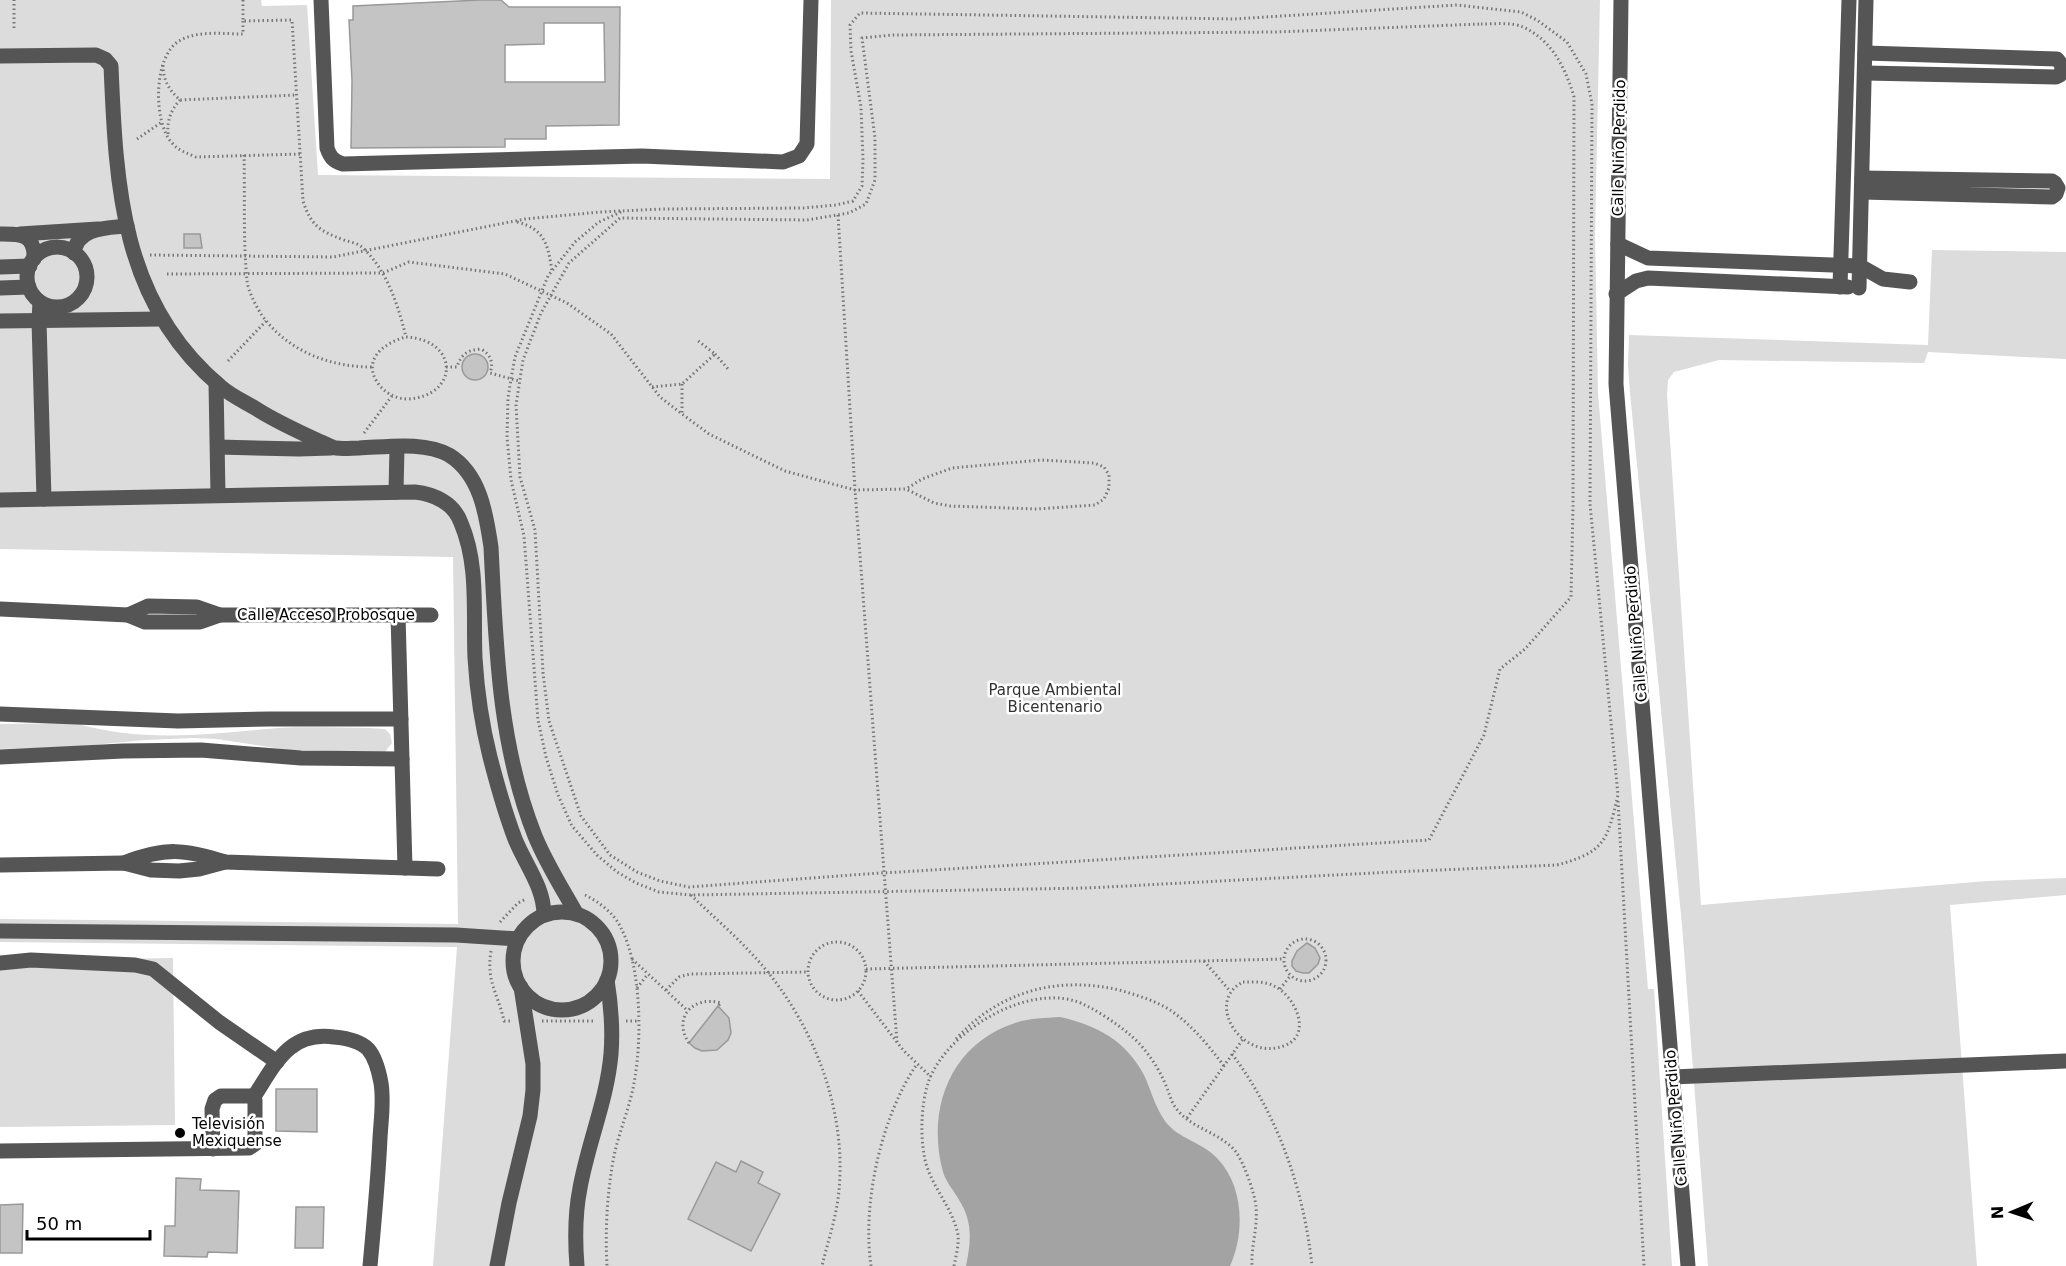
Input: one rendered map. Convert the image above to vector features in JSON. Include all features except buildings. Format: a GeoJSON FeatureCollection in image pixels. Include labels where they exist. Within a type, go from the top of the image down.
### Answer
{"type":"FeatureCollection","features":[{"type":"Feature","properties":{"kind":"street"},"geometry":{"type":"LineString","coordinates":[[321,0],[327,148],[330,157],[343,164],[642,156],[783,162],[800,156],[807,144],[811,0]]}},
{"type":"Feature","properties":{"kind":"street","name":"Calle Niño Perdido"},"geometry":{"type":"LineString","coordinates":[[1621,0],[1616,384],[1688,1266]]}},
{"type":"Feature","properties":{"kind":"street"},"geometry":{"type":"LineString","coordinates":[[1840,287],[1849,0]]}},
{"type":"Feature","properties":{"kind":"street"},"geometry":{"type":"LineString","coordinates":[[1860,288],[1866,0]]}},
{"type":"Feature","properties":{"kind":"street"},"geometry":{"type":"LineString","coordinates":[[1865,53],[2057,59],[2063,67],[2060,75],[2056,77],[1865,73]]}},
{"type":"Feature","properties":{"kind":"street"},"geometry":{"type":"LineString","coordinates":[[0,56],[96,55],[105,59],[111,66],[115,150],[127,226],[140,275],[162,319],[181,347],[216,382],[270,418],[337,448]]}},
{"type":"Feature","properties":{"kind":"street"},"geometry":{"type":"LineString","coordinates":[[1845,122],[1863,124]]}},
{"type":"Feature","properties":{"kind":"street"},"geometry":{"type":"LineString","coordinates":[[2052,181],[2058,188],[2052,197],[1862,185],[2052,181]]}},
{"type":"Feature","properties":{"kind":"street"},"geometry":{"type":"LineString","coordinates":[[0,234],[127,226]]}},
{"type":"Feature","properties":{"kind":"street"},"geometry":{"type":"LineString","coordinates":[[74,253],[83,236],[98,228]]}},
{"type":"Feature","properties":{"kind":"street"},"geometry":{"type":"LineString","coordinates":[[0,267],[32,262],[42,252],[51,248],[62,248],[74,253],[85,266],[86,285],[76,301],[67,306],[58,307],[40,302],[29,287],[28,278],[32,262],[34,248],[29,239],[20,234]]}},
{"type":"Feature","properties":{"kind":"street"},"geometry":{"type":"LineString","coordinates":[[1618,244],[1648,258],[1860,266],[1883,279],[1910,282]]}},
{"type":"Feature","properties":{"kind":"street"},"geometry":{"type":"LineString","coordinates":[[1668,258],[1668,279]]}},
{"type":"Feature","properties":{"kind":"street"},"geometry":{"type":"LineString","coordinates":[[1616,294],[1636,281],[1648,278],[1860,288],[1883,279]]}},
{"type":"Feature","properties":{"kind":"street"},"geometry":{"type":"LineString","coordinates":[[0,288],[29,287]]}},
{"type":"Feature","properties":{"kind":"street"},"geometry":{"type":"LineString","coordinates":[[76,301],[85,315],[93,320]]}},
{"type":"Feature","properties":{"kind":"street"},"geometry":{"type":"LineString","coordinates":[[40,302],[44,499]]}},
{"type":"Feature","properties":{"kind":"street"},"geometry":{"type":"LineString","coordinates":[[0,321],[162,319]]}},
{"type":"Feature","properties":{"kind":"street"},"geometry":{"type":"LineString","coordinates":[[216,382],[218,495]]}},
{"type":"Feature","properties":{"kind":"street"},"geometry":{"type":"LineString","coordinates":[[218,447],[299,449],[417,447],[446,454],[459,462],[469,473],[480,497],[491,547],[498,664],[506,730],[514,769],[536,837],[576,913]]}},
{"type":"Feature","properties":{"kind":"street"},"geometry":{"type":"LineString","coordinates":[[396,492],[397,447]]}},
{"type":"Feature","properties":{"kind":"street"},"geometry":{"type":"LineString","coordinates":[[0,500],[396,492],[428,493],[439,498],[461,521],[471,553],[477,669],[483,723],[490,756],[515,837],[526,865],[544,898],[544,915]]}},
{"type":"Feature","properties":{"kind":"street","name":"Calle Acceso Probosque"},"geometry":{"type":"LineString","coordinates":[[0,609],[128,615],[145,622],[200,622],[220,615],[431,615]]}},
{"type":"Feature","properties":{"kind":"street"},"geometry":{"type":"LineString","coordinates":[[398,615],[405,868]]}},
{"type":"Feature","properties":{"kind":"street"},"geometry":{"type":"LineString","coordinates":[[0,714],[177,721],[401,719]]}},
{"type":"Feature","properties":{"kind":"street"},"geometry":{"type":"LineString","coordinates":[[0,757],[190,750],[301,758],[402,759]]}},
{"type":"Feature","properties":{"kind":"street"},"geometry":{"type":"LineString","coordinates":[[0,865],[124,863],[151,870],[179,870],[199,869],[225,862],[438,869]]}},
{"type":"Feature","properties":{"kind":"street"},"geometry":{"type":"LineString","coordinates":[[497,1266],[509,1203],[530,1116],[533,1064],[521,987],[514,972],[513,955],[518,939],[533,921],[544,915],[565,911],[576,913],[591,921],[603,932],[610,948],[611,964],[607,980],[599,993],[587,1003],[573,1009],[558,1010],[543,1006],[521,987]]}},
{"type":"Feature","properties":{"kind":"street"},"geometry":{"type":"LineString","coordinates":[[0,931],[456,935],[518,939]]}},
{"type":"Feature","properties":{"kind":"street"},"geometry":{"type":"LineString","coordinates":[[0,963],[31,960],[135,965],[153,969],[219,1022],[277,1062]]}},
{"type":"Feature","properties":{"kind":"street"},"geometry":{"type":"LineString","coordinates":[[577,1266],[576,1222],[579,1190],[606,1088],[611,1055],[612,1021],[607,980]]}},
{"type":"Feature","properties":{"kind":"street"},"geometry":{"type":"LineString","coordinates":[[0,1151],[249,1148],[254,1146],[253,1098],[292,1044],[315,1036],[347,1039],[367,1048],[381,1084],[377,1191],[370,1266]]}},
{"type":"Feature","properties":{"kind":"street"},"geometry":{"type":"LineString","coordinates":[[1672,1077],[2066,1061]]}},
{"type":"Feature","properties":{"kind":"street"},"geometry":{"type":"LineString","coordinates":[[213,1149],[212,1109],[215,1100],[221,1096],[249,1095],[253,1098]]}},
{"type":"Feature","properties":{"kind":"path"},"geometry":{"type":"LineString","coordinates":[[14,0],[14,28]]}},
{"type":"Feature","properties":{"kind":"path"},"geometry":{"type":"LineString","coordinates":[[134,255],[333,257],[514,221],[623,211],[803,208],[853,201],[862,186],[863,160],[861,107],[851,51],[850,25],[860,13],[1234,19],[1457,5],[1521,12],[1537,20],[1567,42],[1586,74],[1592,104],[1590,504],[1618,795],[1644,1266]]}},
{"type":"Feature","properties":{"kind":"path"},"geometry":{"type":"LineString","coordinates":[[243,21],[243,34],[195,35],[179,41],[164,61],[159,75],[162,122],[168,137],[182,152],[196,157],[300,154]]}},
{"type":"Feature","properties":{"kind":"path"},"geometry":{"type":"LineString","coordinates":[[1481,24],[1522,26],[1554,53],[1568,76],[1574,97],[1571,597],[1525,649],[1500,669],[1484,735],[1429,840],[689,887],[660,881],[637,872],[610,855],[581,816],[549,720],[543,673],[535,530],[520,477],[516,405],[523,360],[551,295],[569,263],[620,218],[807,220],[849,213],[866,204],[875,180],[875,138],[862,54],[862,38],[892,35],[1276,32],[1481,24]]}},
{"type":"Feature","properties":{"kind":"path"},"geometry":{"type":"LineString","coordinates":[[164,61],[164,77],[173,94],[180,100]]}},
{"type":"Feature","properties":{"kind":"path"},"geometry":{"type":"LineString","coordinates":[[168,137],[167,126],[170,116],[173,107],[180,100],[297,95]]}},
{"type":"Feature","properties":{"kind":"path"},"geometry":{"type":"LineString","coordinates":[[137,139],[162,122]]}},
{"type":"Feature","properties":{"kind":"path"},"geometry":{"type":"LineString","coordinates":[[244,155],[247,281],[256,306],[284,340],[299,350],[337,363],[358,368],[372,368]]}},
{"type":"Feature","properties":{"kind":"path"},"geometry":{"type":"LineString","coordinates":[[623,211],[598,222],[575,242],[552,271],[515,357],[508,398],[507,437],[511,480],[524,536],[538,720],[546,757],[558,795],[573,826],[597,855],[636,884],[659,892],[691,895],[1087,888],[1557,865],[1583,858],[1602,843],[1612,821],[1618,795]]}},
{"type":"Feature","properties":{"kind":"path"},"geometry":{"type":"LineString","coordinates":[[838,215],[855,490],[897,1042]]}},
{"type":"Feature","properties":{"kind":"path"},"geometry":{"type":"LineString","coordinates":[[514,221],[527,224],[542,234],[548,245],[552,271]]}},
{"type":"Feature","properties":{"kind":"path"},"geometry":{"type":"LineString","coordinates":[[167,274],[383,273],[408,262],[505,274],[567,303],[611,334],[660,397],[709,434],[785,471],[855,490],[906,489],[934,503],[960,507],[1037,509],[1095,505],[1104,498],[1109,488],[1109,476],[1104,467],[1094,463],[1041,460],[952,468],[922,479],[906,489]]}},
{"type":"Feature","properties":{"kind":"path"},"geometry":{"type":"LineString","coordinates":[[228,361],[266,320]]}},
{"type":"Feature","properties":{"kind":"path"},"geometry":{"type":"LineString","coordinates":[[406,337],[419,338],[439,347],[445,357],[446,367],[440,386],[430,395],[404,399],[392,396],[383,390],[372,368],[375,356],[381,348],[406,337]]}},
{"type":"Feature","properties":{"kind":"path"},"geometry":{"type":"LineString","coordinates":[[697,340],[715,354],[729,370]]}},
{"type":"Feature","properties":{"kind":"path"},"geometry":{"type":"LineString","coordinates":[[446,367],[457,367],[459,358],[465,352],[481,349],[487,352],[491,360],[490,373],[519,381]]}},
{"type":"Feature","properties":{"kind":"path"},"geometry":{"type":"LineString","coordinates":[[652,387],[682,384],[715,354]]}},
{"type":"Feature","properties":{"kind":"path"},"geometry":{"type":"LineString","coordinates":[[682,384],[682,414]]}},
{"type":"Feature","properties":{"kind":"path"},"geometry":{"type":"LineString","coordinates":[[353,448],[392,396]]}},
{"type":"Feature","properties":{"kind":"path"},"geometry":{"type":"LineString","coordinates":[[563,890],[586,896],[606,908],[621,927],[637,988],[639,1021],[635,1078],[614,1159],[609,1188],[605,1233],[607,1266]]}},
{"type":"Feature","properties":{"kind":"path"},"geometry":{"type":"LineString","coordinates":[[541,892],[518,903],[501,920],[492,938],[490,981],[504,1022],[639,1021]]}},
{"type":"Feature","properties":{"kind":"path"},"geometry":{"type":"LineString","coordinates":[[691,895],[750,951],[768,972],[786,995],[803,1024],[817,1056],[836,1124],[840,1163],[839,1191],[822,1266]]}},
{"type":"Feature","properties":{"kind":"path"},"geometry":{"type":"LineString","coordinates":[[1302,939],[1316,942],[1324,952],[1325,965],[1318,976],[1299,980],[1291,975],[1285,966],[1284,959],[1289,946],[1302,939]]}},
{"type":"Feature","properties":{"kind":"path"},"geometry":{"type":"LineString","coordinates":[[830,942],[850,945],[858,951],[866,969],[865,978],[858,991],[847,999],[838,1001],[820,996],[813,989],[807,972],[813,953],[830,942]]}},
{"type":"Feature","properties":{"kind":"path"},"geometry":{"type":"LineString","coordinates":[[630,957],[688,1011]]}},
{"type":"Feature","properties":{"kind":"path"},"geometry":{"type":"LineString","coordinates":[[866,969],[1284,959]]}},
{"type":"Feature","properties":{"kind":"path"},"geometry":{"type":"LineString","coordinates":[[1204,961],[1230,992]]}},
{"type":"Feature","properties":{"kind":"path"},"geometry":{"type":"LineString","coordinates":[[666,990],[679,977],[690,974],[807,972]]}},
{"type":"Feature","properties":{"kind":"path"},"geometry":{"type":"LineString","coordinates":[[637,988],[648,974]]}},
{"type":"Feature","properties":{"kind":"path"},"geometry":{"type":"LineString","coordinates":[[1280,989],[1291,975]]}},
{"type":"Feature","properties":{"kind":"path"},"geometry":{"type":"LineString","coordinates":[[1243,982],[1265,983],[1280,989],[1297,1010],[1299,1021],[1293,1041],[1278,1047],[1258,1047],[1235,1033],[1228,1016],[1227,1006],[1230,992],[1234,986],[1243,982]]}},
{"type":"Feature","properties":{"kind":"path"},"geometry":{"type":"LineString","coordinates":[[954,1266],[958,1235],[925,1160],[922,1122],[931,1077],[941,1057],[969,1024],[997,1005],[1025,991],[1058,985],[1086,984],[1108,987],[1140,996],[1168,1009],[1192,1027],[1224,1066]]}},
{"type":"Feature","properties":{"kind":"path"},"geometry":{"type":"LineString","coordinates":[[858,991],[897,1042],[931,1077]]}},
{"type":"Feature","properties":{"kind":"path"},"geometry":{"type":"LineString","coordinates":[[941,1057],[966,1032],[994,1014],[1022,1002],[1050,997],[1076,1001],[1107,1018],[1131,1035],[1150,1057],[1164,1081],[1170,1101],[1182,1115],[1235,1152],[1248,1177],[1256,1207],[1251,1252],[1252,1266]]}},
{"type":"Feature","properties":{"kind":"path"},"geometry":{"type":"LineString","coordinates":[[689,1043],[683,1025],[688,1011],[695,1004],[703,1001],[712,1000],[721,1003],[718,1006]]}},
{"type":"Feature","properties":{"kind":"path"},"geometry":{"type":"LineString","coordinates":[[1187,1118],[1243,1039]]}},
{"type":"Feature","properties":{"kind":"path"},"geometry":{"type":"LineString","coordinates":[[1232,1054],[1259,1094],[1280,1136],[1308,1229],[1312,1266]]}},
{"type":"Feature","properties":{"kind":"path"},"geometry":{"type":"LineString","coordinates":[[871,1266],[870,1220],[873,1183],[894,1109],[907,1079],[917,1064]]}},
{"type":"Feature","properties":{"kind":"green space","name":"Parque Ambiental Bicentenario"},"geometry":{"type":"Polygon","coordinates":[[[0,0],[261,0],[262,6],[307,5],[318,175],[830,179],[831,0],[1600,0],[1595,234],[1598,393],[1648,989],[1654,989],[1672,1266],[433,1266],[457,947],[0,942],[0,919],[458,924],[453,557],[0,549],[0,0]]]}},
{"type":"Feature","properties":{"kind":"green space"},"geometry":{"type":"Polygon","coordinates":[[[1932,250],[2066,252],[2066,359],[1928,352],[1924,363],[1719,360],[1674,372],[1668,380],[1667,395],[1701,905],[1987,881],[2066,878],[2066,895],[1950,905],[1977,1266],[1708,1266],[1682,925],[1630,393],[1629,335],[1928,345],[1932,250]]]}},
{"type":"Feature","properties":{"kind":"green space"},"geometry":{"type":"Polygon","coordinates":[[[75,723],[98,729],[146,735],[292,728],[385,729],[390,734],[392,743],[385,752],[288,750],[217,739],[193,738],[72,747],[0,749],[0,724],[75,723]]]}},
{"type":"Feature","properties":{"kind":"green space"},"geometry":{"type":"Polygon","coordinates":[[[173,958],[175,1125],[0,1127],[0,961],[173,958]]]}},
{"type":"Feature","properties":{"kind":"shaded area"},"geometry":{"type":"Polygon","coordinates":[[[1060,1017],[1098,1030],[1119,1044],[1137,1063],[1162,1116],[1170,1127],[1211,1153],[1226,1169],[1237,1196],[1240,1225],[1230,1266],[966,1266],[970,1240],[969,1224],[964,1208],[944,1176],[939,1149],[938,1126],[941,1103],[948,1082],[959,1063],[974,1046],[993,1033],[1020,1021],[1060,1017]]]}},
{"type":"Feature","properties":{"kind":"place","name":"Televisión Mexiquense"},"geometry":{"type":"Point","coordinates":[180,1133]}}]}
